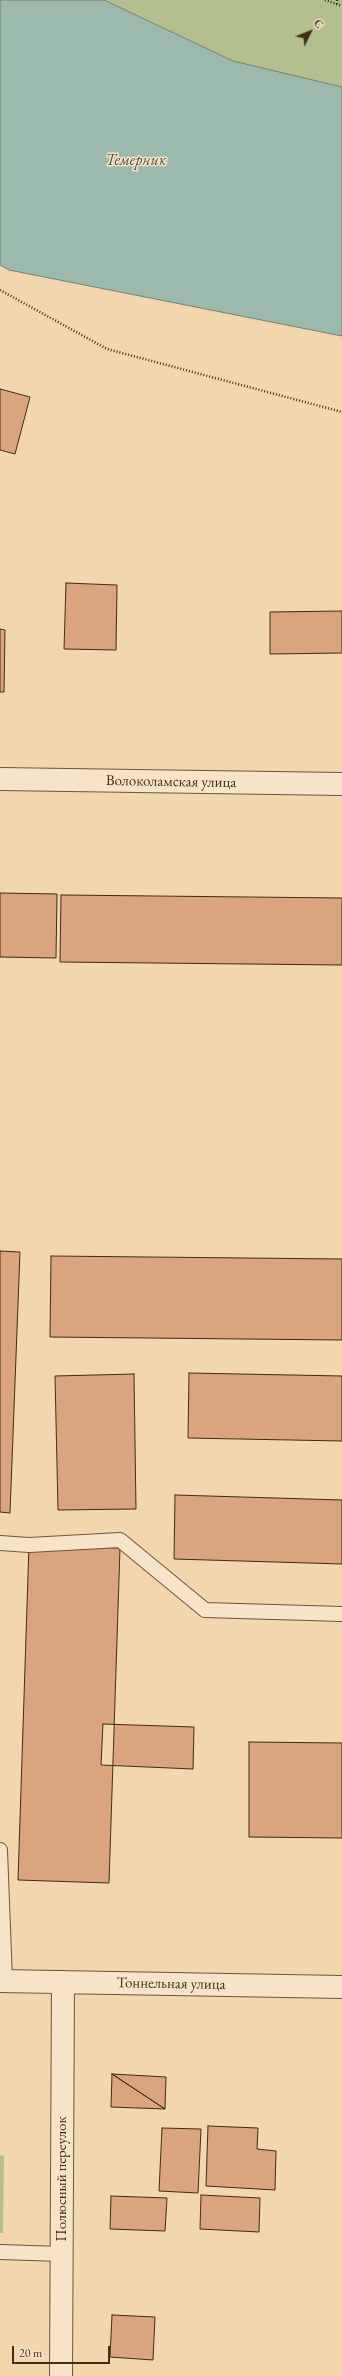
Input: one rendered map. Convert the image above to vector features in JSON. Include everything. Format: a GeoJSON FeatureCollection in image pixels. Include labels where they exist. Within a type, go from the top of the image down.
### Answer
{"type":"FeatureCollection","features":[{"type":"Feature","properties":{"kind":"street","name":"Волоколамская улица"},"geometry":{"type":"LineString","coordinates":[[0,779],[342,784]]}},
{"type":"Feature","properties":{"kind":"street","name":"Тоннельная улица"},"geometry":{"type":"LineString","coordinates":[[3,1981],[342,1988]]}},
{"type":"Feature","properties":{"kind":"street","name":"Полюсный переулок"},"geometry":{"type":"LineString","coordinates":[[62,2376],[64,1982]]}},
{"type":"Feature","properties":{"kind":"lane"},"geometry":{"type":"LineString","coordinates":[[0,1543],[29,1545],[120,1540],[205,1610],[342,1614]]}},
{"type":"Feature","properties":{"kind":"lane"},"geometry":{"type":"LineString","coordinates":[[0,1850],[3,1981]]}},
{"type":"Feature","properties":{"kind":"lane"},"geometry":{"type":"LineString","coordinates":[[0,2252],[62,2254]]}},
{"type":"Feature","properties":{"kind":"path"},"geometry":{"type":"LineString","coordinates":[[325,0],[337,6],[342,6]]}},
{"type":"Feature","properties":{"kind":"path"},"geometry":{"type":"LineString","coordinates":[[337,0],[337,6]]}},
{"type":"Feature","properties":{"kind":"path"},"geometry":{"type":"LineString","coordinates":[[0,290],[107,349],[342,412]]}},
{"type":"Feature","properties":{"kind":"green space"},"geometry":{"type":"Polygon","coordinates":[[[104,0],[342,0],[342,87],[233,61],[104,0]]]}},
{"type":"Feature","properties":{"kind":"green space"},"geometry":{"type":"Polygon","coordinates":[[[0,2155],[4,2156],[3,2233],[0,2233],[0,2155]]]}},
{"type":"Feature","properties":{"kind":"water","name":"Темерник"},"geometry":{"type":"Polygon","coordinates":[[[0,0],[104,0],[233,61],[342,87],[342,336],[9,270],[0,265],[0,0]]]}},
{"type":"Feature","properties":{"kind":"building"},"geometry":{"type":"Polygon","coordinates":[[[0,389],[30,397],[15,454],[0,450],[0,389]]]}},
{"type":"Feature","properties":{"kind":"building"},"geometry":{"type":"Polygon","coordinates":[[[66,583],[117,585],[116,650],[64,649],[66,583]]]}},
{"type":"Feature","properties":{"kind":"building"},"geometry":{"type":"Polygon","coordinates":[[[342,611],[342,653],[270,654],[270,612],[342,611]]]}},
{"type":"Feature","properties":{"kind":"building"},"geometry":{"type":"Polygon","coordinates":[[[0,629],[5,630],[4,692],[0,692],[0,629]]]}},
{"type":"Feature","properties":{"kind":"building"},"geometry":{"type":"Polygon","coordinates":[[[0,893],[57,894],[56,958],[0,957],[0,893]]]}},
{"type":"Feature","properties":{"kind":"building"},"geometry":{"type":"Polygon","coordinates":[[[61,895],[342,898],[342,965],[60,962],[61,895]]]}},
{"type":"Feature","properties":{"kind":"building"},"geometry":{"type":"Polygon","coordinates":[[[0,1251],[20,1252],[10,1513],[0,1512],[0,1251]]]}},
{"type":"Feature","properties":{"kind":"building"},"geometry":{"type":"Polygon","coordinates":[[[51,1256],[342,1259],[342,1340],[50,1337],[51,1256]]]}},
{"type":"Feature","properties":{"kind":"building"},"geometry":{"type":"Polygon","coordinates":[[[189,1373],[342,1376],[342,1441],[188,1438],[189,1373]]]}},
{"type":"Feature","properties":{"kind":"building"},"geometry":{"type":"Polygon","coordinates":[[[134,1374],[136,1509],[58,1510],[55,1376],[134,1374]]]}},
{"type":"Feature","properties":{"kind":"building"},"geometry":{"type":"Polygon","coordinates":[[[175,1495],[342,1500],[342,1564],[174,1559],[175,1495]]]}},
{"type":"Feature","properties":{"kind":"building"},"geometry":{"type":"Polygon","coordinates":[[[29,1545],[120,1548],[109,1883],[18,1880],[29,1545]]]}},
{"type":"Feature","properties":{"kind":"building"},"geometry":{"type":"Polygon","coordinates":[[[103,1724],[194,1727],[193,1769],[101,1765],[103,1724]]]}},
{"type":"Feature","properties":{"kind":"building"},"geometry":{"type":"Polygon","coordinates":[[[249,1742],[342,1743],[342,1838],[249,1837],[249,1742]]]}},
{"type":"Feature","properties":{"kind":"building"},"geometry":{"type":"Polygon","coordinates":[[[112,2074],[165,2109],[111,2107],[112,2074]]]}},
{"type":"Feature","properties":{"kind":"building"},"geometry":{"type":"Polygon","coordinates":[[[112,2074],[166,2077],[165,2109],[112,2074]]]}},
{"type":"Feature","properties":{"kind":"building"},"geometry":{"type":"Polygon","coordinates":[[[208,2126],[258,2128],[257,2149],[276,2151],[275,2190],[206,2186],[208,2126]]]}},
{"type":"Feature","properties":{"kind":"building"},"geometry":{"type":"Polygon","coordinates":[[[162,2128],[201,2129],[198,2193],[159,2191],[162,2128]]]}},
{"type":"Feature","properties":{"kind":"building"},"geometry":{"type":"Polygon","coordinates":[[[201,2195],[260,2198],[259,2232],[200,2229],[201,2195]]]}},
{"type":"Feature","properties":{"kind":"building"},"geometry":{"type":"Polygon","coordinates":[[[111,2196],[167,2198],[165,2231],[110,2229],[111,2196]]]}},
{"type":"Feature","properties":{"kind":"building"},"geometry":{"type":"Polygon","coordinates":[[[112,2315],[155,2317],[153,2360],[110,2357],[112,2315]]]}}]}
